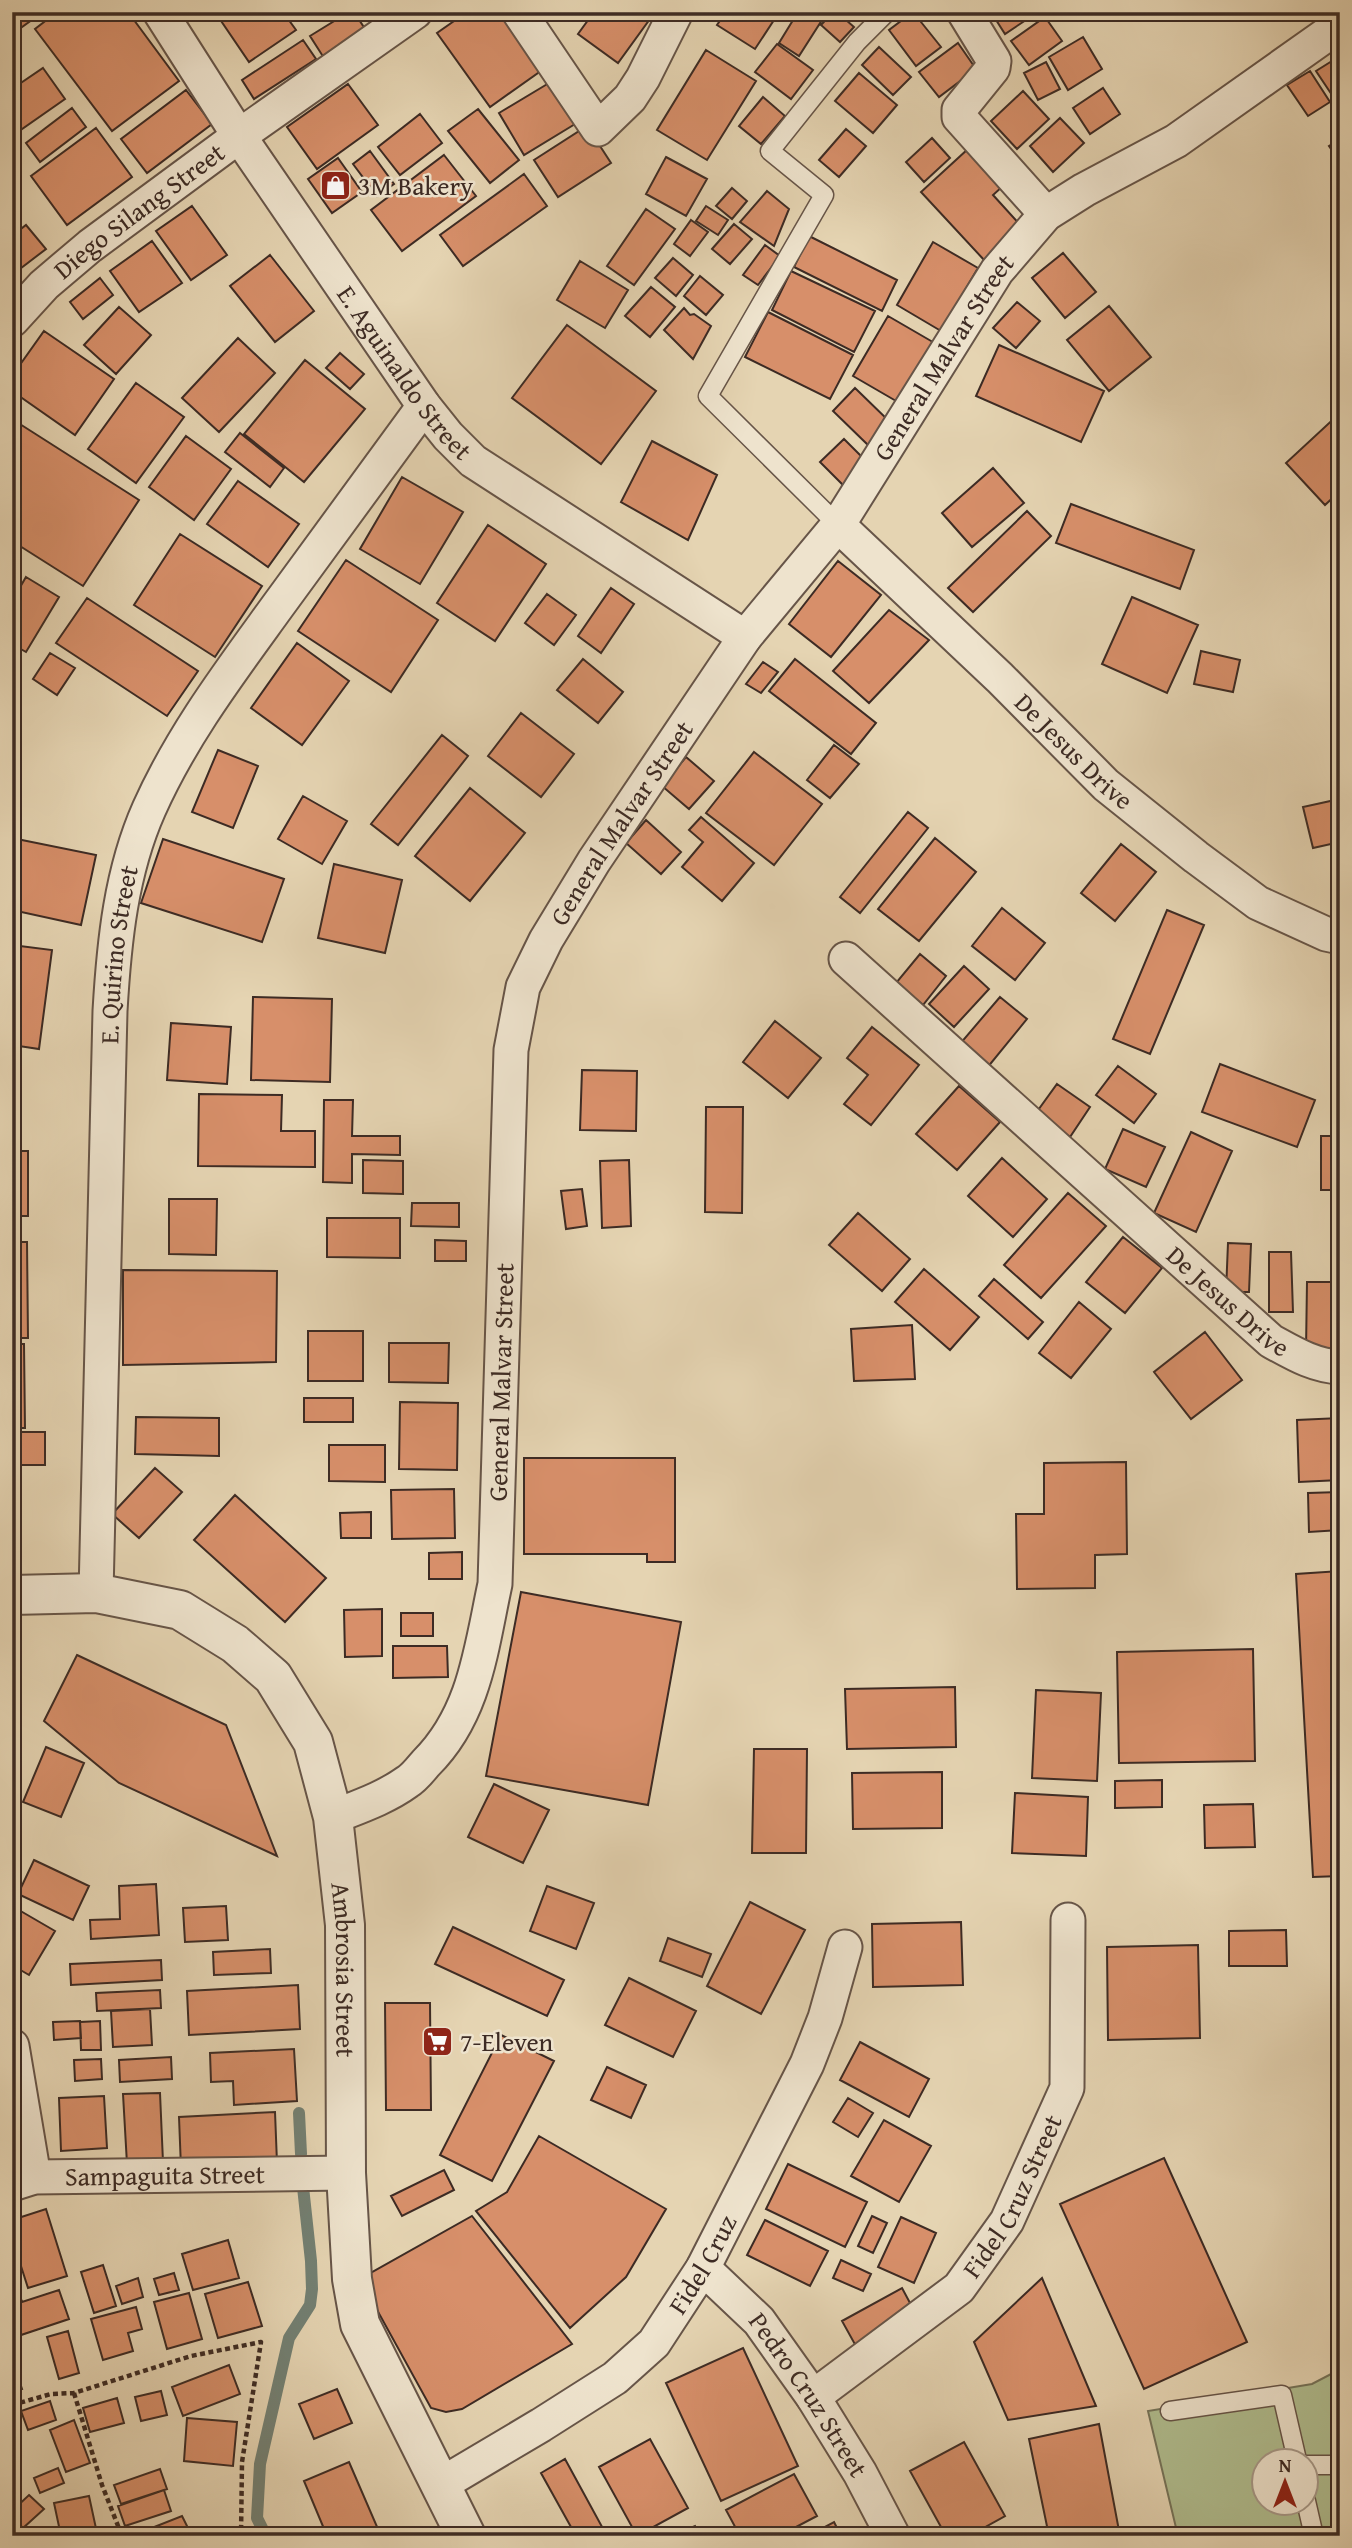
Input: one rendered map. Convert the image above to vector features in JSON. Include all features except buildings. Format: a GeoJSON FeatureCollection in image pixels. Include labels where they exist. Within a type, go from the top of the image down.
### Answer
{"type":"FeatureCollection","features":[{"type":"Feature","properties":{"kind":"street","name":"E. Aguinaldo Street"},"geometry":{"type":"LineString","coordinates":[[160,12],[239,136],[424,406],[448,436],[473,461],[745,637]]}},
{"type":"Feature","properties":{"kind":"street","name":"Diego Silang Street"},"geometry":{"type":"LineString","coordinates":[[12,320],[44,285],[90,246],[239,136],[415,12]]}},
{"type":"Feature","properties":{"kind":"street"},"geometry":{"type":"LineString","coordinates":[[519,12],[598,129],[630,98],[676,12]]}},
{"type":"Feature","properties":{"kind":"street"},"geometry":{"type":"LineString","coordinates":[[964,12],[994,61],[993,68],[958,110],[958,117],[1046,214]]}},
{"type":"Feature","properties":{"kind":"street","name":"General Malvar Street"},"geometry":{"type":"LineString","coordinates":[[333,1816],[370,1802],[408,1782],[442,1747],[466,1708],[479,1660],[495,1584],[511,1049],[523,987],[546,940],[593,861],[745,637],[838,526],[997,271],[1046,214],[1084,190],[1176,141],[1340,25]]}},
{"type":"Feature","properties":{"kind":"street","name":"E. Quirino Street"},"geometry":{"type":"LineString","coordinates":[[96,1593],[110,1011],[114,944],[129,869],[149,810],[178,753],[214,694],[424,406]]}},
{"type":"Feature","properties":{"kind":"street","name":"De Jesus Drive"},"geometry":{"type":"LineString","coordinates":[[838,526],[1000,678],[1106,785],[1196,858],[1258,903],[1326,934],[1340,937]]}},
{"type":"Feature","properties":{"kind":"street","name":"De Jesus Drive"},"geometry":{"type":"LineString","coordinates":[[846,959],[1271,1340],[1300,1357],[1329,1367],[1340,1367]]}},
{"type":"Feature","properties":{"kind":"street","name":"Ambrosia Street"},"geometry":{"type":"LineString","coordinates":[[12,1595],[96,1593],[180,1610],[235,1644],[272,1677],[313,1742],[333,1816],[345,1925],[332,2172],[360,2324],[466,2536]]}},
{"type":"Feature","properties":{"kind":"street","name":"Fidel Cruz Street"},"geometry":{"type":"LineString","coordinates":[[813,2397],[959,2288],[1007,2221],[1067,2088],[1069,1920]]}},
{"type":"Feature","properties":{"kind":"street","name":"Fidel Cruz"},"geometry":{"type":"LineString","coordinates":[[440,2485],[615,2378],[654,2343],[704,2268],[807,2064],[825,2018],[845,1947]]}},
{"type":"Feature","properties":{"kind":"street"},"geometry":{"type":"LineString","coordinates":[[12,2046],[23,2181]]}},
{"type":"Feature","properties":{"kind":"street","name":"Sampaguita Street"},"geometry":{"type":"LineString","coordinates":[[23,2181],[332,2172]]}},
{"type":"Feature","properties":{"kind":"street","name":"Pedro Cruz Street"},"geometry":{"type":"LineString","coordinates":[[704,2268],[759,2321],[813,2397],[860,2473],[893,2536]]}},
{"type":"Feature","properties":{"kind":"lane"},"geometry":{"type":"LineString","coordinates":[[838,526],[708,396],[824,195],[770,151],[858,42],[887,12]]}},
{"type":"Feature","properties":{"kind":"lane"},"geometry":{"type":"LineString","coordinates":[[1170,2411],[1282,2395],[1294,2446]]}},
{"type":"Feature","properties":{"kind":"lane"},"geometry":{"type":"LineString","coordinates":[[1320,2465],[1340,2465]]}},
{"type":"Feature","properties":{"kind":"lane"},"geometry":{"type":"LineString","coordinates":[[1310,2516],[1314,2536]]}},
{"type":"Feature","properties":{"kind":"path"},"geometry":{"type":"LineString","coordinates":[[12,2404],[51,2394],[74,2393],[191,2356],[261,2342],[242,2462],[241,2536]]}},
{"type":"Feature","properties":{"kind":"path"},"geometry":{"type":"LineString","coordinates":[[74,2393],[102,2485],[122,2536]]}},
{"type":"Feature","properties":{"kind":"green space"},"geometry":{"type":"Polygon","coordinates":[[[1335,2372],[1340,2384],[1340,2536],[1178,2536],[1148,2411],[1312,2384],[1335,2372]]]}},
{"type":"Feature","properties":{"kind":"waterway"},"geometry":{"type":"LineString","coordinates":[[299,2113],[301,2154]]}},
{"type":"Feature","properties":{"kind":"waterway"},"geometry":{"type":"LineString","coordinates":[[266,2536],[257,2518],[260,2464],[289,2338],[310,2305],[312,2289],[303,2187]]}},
{"type":"Feature","properties":{"kind":"place","name":"3M Bakery"},"geometry":{"type":"Point","coordinates":[335,186]}},
{"type":"Feature","properties":{"kind":"place","name":"7-Eleven"},"geometry":{"type":"Point","coordinates":[437,2042]}}]}
